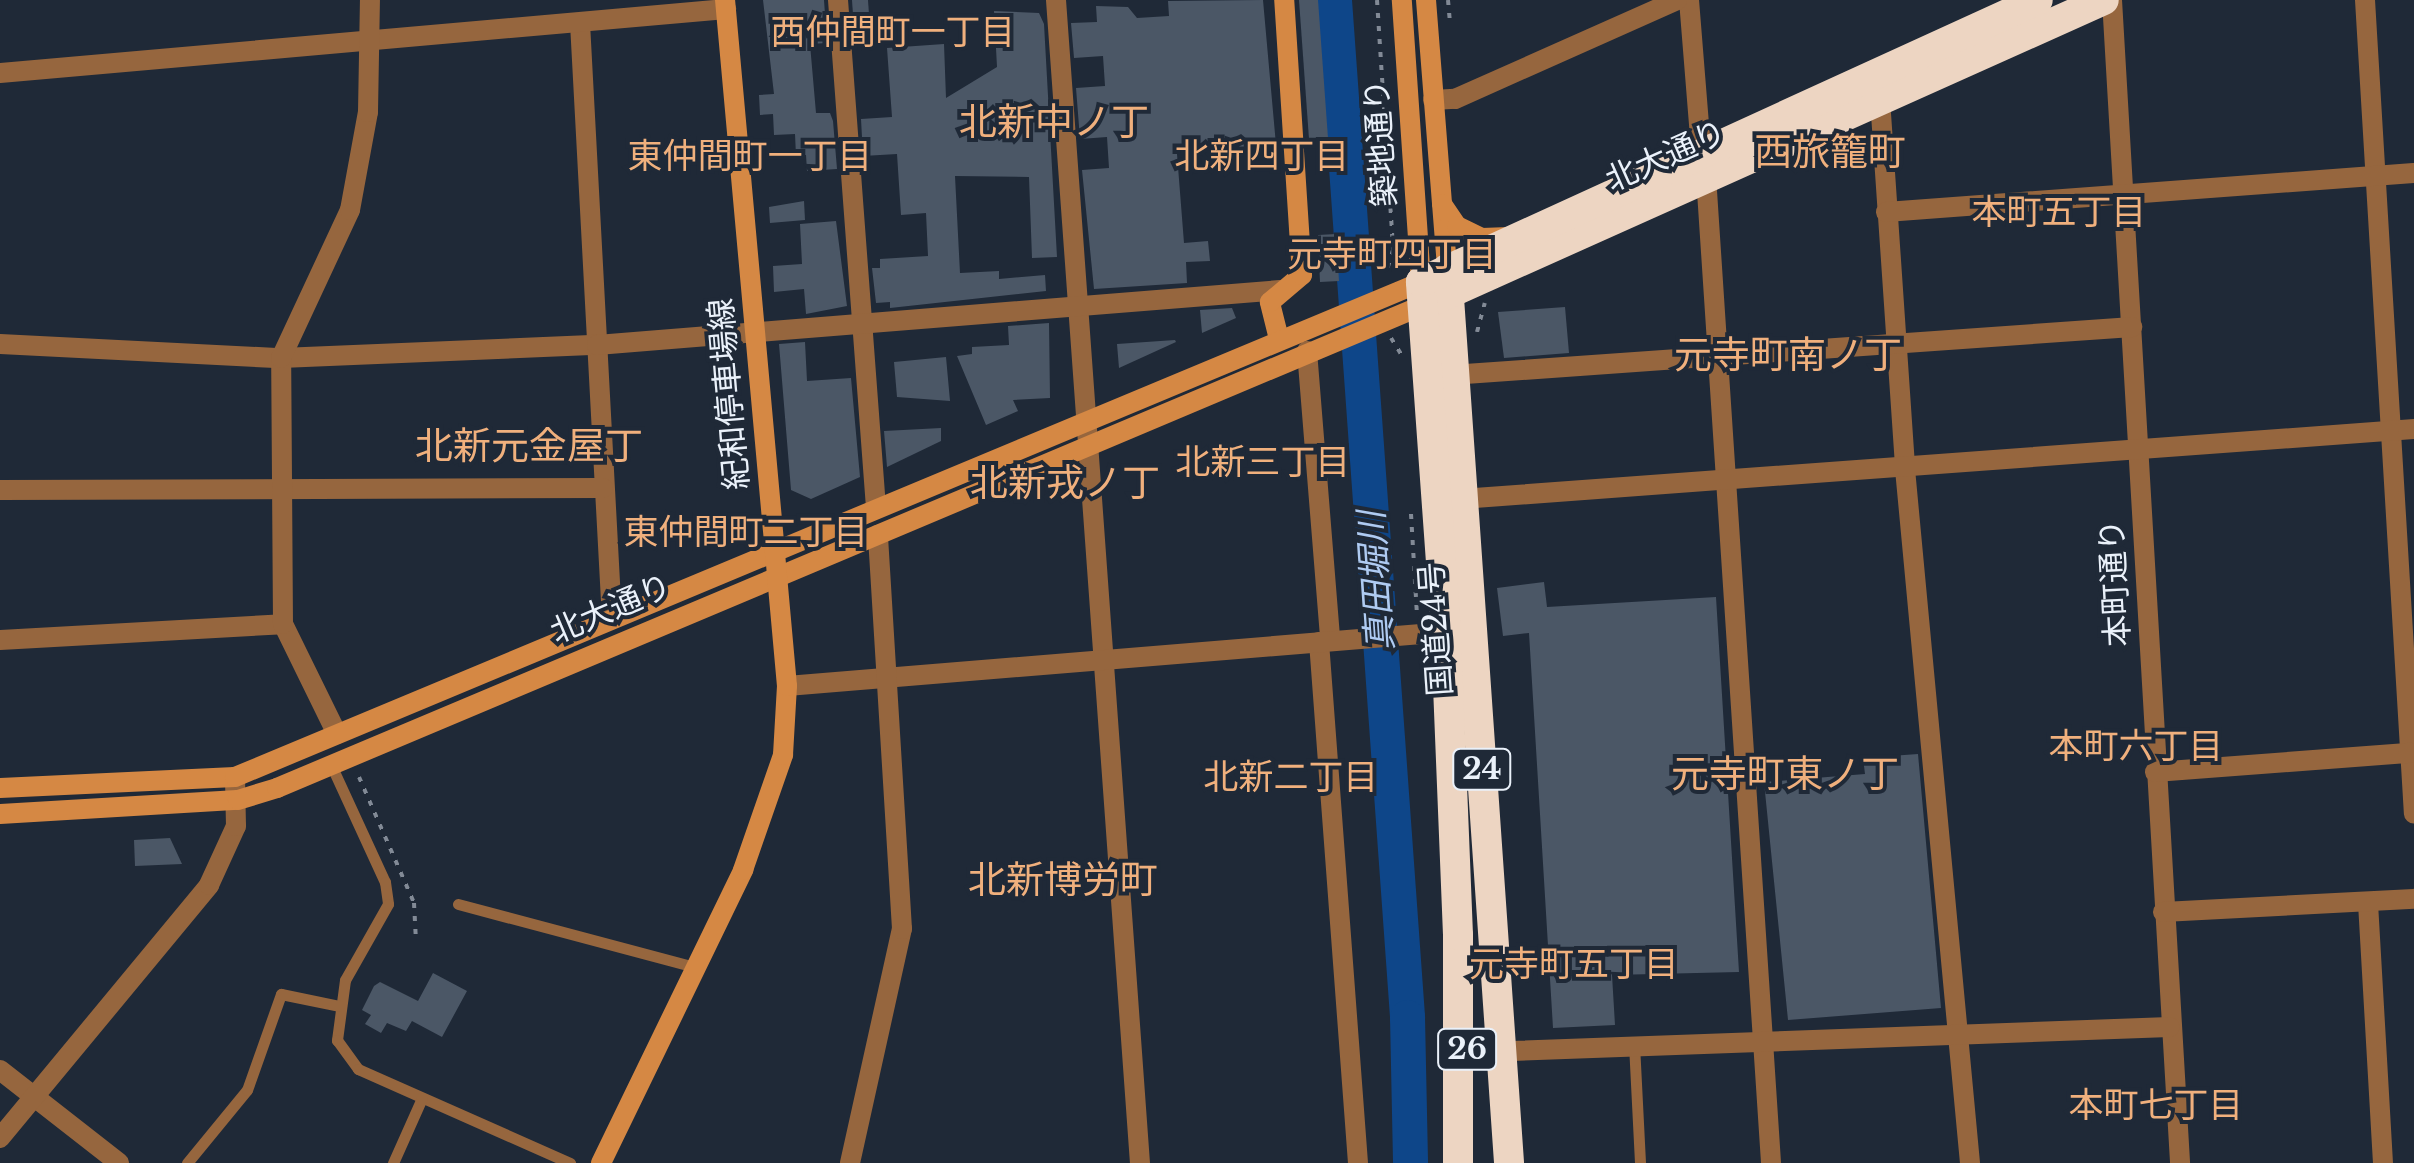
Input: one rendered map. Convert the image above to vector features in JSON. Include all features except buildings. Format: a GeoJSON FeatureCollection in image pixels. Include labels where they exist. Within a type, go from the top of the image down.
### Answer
{"type":"FeatureCollection","features":[{"type":"Feature","properties":{"kind":"highway","name":"北大通り"},"geometry":{"type":"LineString","coordinates":[[1435,287],[1704,163],[1988,11],[2038,0]]}},
{"type":"Feature","properties":{"kind":"highway","name":"北大通り"},"geometry":{"type":"LineString","coordinates":[[1435,287],[1520,237],[1704,163],[1880,99],[2108,0]]}},
{"type":"Feature","properties":{"kind":"highway","name":"国道24号"},"geometry":{"type":"LineString","coordinates":[[1435,287],[1451,376],[1461,500],[1434,633],[1501,1050],[1509,1163]]}},
{"type":"Feature","properties":{"kind":"highway","name":"国道24号"},"geometry":{"type":"LineString","coordinates":[[1435,287],[1434,633],[1458,935],[1458,1163]]}},
{"type":"Feature","properties":{"kind":"highway","name":"26"},"geometry":{"type":"LineString","coordinates":[[1461,1053],[1477,1163]]}},
{"type":"Feature","properties":{"kind":"street"},"geometry":{"type":"LineString","coordinates":[[337,734],[283,624],[281,358],[350,210],[372,43],[370,0]]}},
{"type":"Feature","properties":{"kind":"street"},"geometry":{"type":"LineString","coordinates":[[838,0],[876,508]]}},
{"type":"Feature","properties":{"kind":"street"},"geometry":{"type":"LineString","coordinates":[[1056,0],[1140,1163]]}},
{"type":"Feature","properties":{"kind":"street"},"geometry":{"type":"LineString","coordinates":[[1279,339],[1268,311],[1280,290],[1302,275],[1284,0]]}},
{"type":"Feature","properties":{"kind":"street","name":"築地通り"},"geometry":{"type":"LineString","coordinates":[[1402,0],[1435,287]]}},
{"type":"Feature","properties":{"kind":"street","name":"築地通り"},"geometry":{"type":"LineString","coordinates":[[1426,0],[1440,203],[1435,287]]}},
{"type":"Feature","properties":{"kind":"street"},"geometry":{"type":"LineString","coordinates":[[1433,100],[1455,98],[1677,0]]}},
{"type":"Feature","properties":{"kind":"street"},"geometry":{"type":"LineString","coordinates":[[1689,0],[1719,354],[1771,1163]]}},
{"type":"Feature","properties":{"kind":"street","name":"本町通り"},"geometry":{"type":"LineString","coordinates":[[2108,0],[2124,194],[2180,1163]]}},
{"type":"Feature","properties":{"kind":"street"},"geometry":{"type":"LineString","coordinates":[[2364,0],[2392,430],[2405,525],[2414,814]]}},
{"type":"Feature","properties":{"kind":"street"},"geometry":{"type":"LineString","coordinates":[[0,73],[372,43],[726,4]]}},
{"type":"Feature","properties":{"kind":"street","name":"紀和停車場線"},"geometry":{"type":"LineString","coordinates":[[601,1163],[773,795],[787,686],[726,4]]}},
{"type":"Feature","properties":{"kind":"street"},"geometry":{"type":"LineString","coordinates":[[580,23],[612,619]]}},
{"type":"Feature","properties":{"kind":"street"},"geometry":{"type":"LineString","coordinates":[[1880,99],[1905,468],[1970,1163]]}},
{"type":"Feature","properties":{"kind":"street"},"geometry":{"type":"LineString","coordinates":[[1886,212],[2414,173]]}},
{"type":"Feature","properties":{"kind":"street"},"geometry":{"type":"LineString","coordinates":[[1440,203],[1457,226],[1482,238],[1520,237]]}},
{"type":"Feature","properties":{"kind":"street","name":"北大通り"},"geometry":{"type":"LineString","coordinates":[[0,788],[235,777],[1340,314],[1380,298],[1435,287]]}},
{"type":"Feature","properties":{"kind":"street","name":"北大通り"},"geometry":{"type":"LineString","coordinates":[[0,814],[238,800],[332,767],[1381,322],[1435,287]]}},
{"type":"Feature","properties":{"kind":"street"},"geometry":{"type":"LineString","coordinates":[[0,344],[281,358],[597,345],[865,327],[1280,290]]}},
{"type":"Feature","properties":{"kind":"street"},"geometry":{"type":"LineString","coordinates":[[1451,376],[2132,327]]}},
{"type":"Feature","properties":{"kind":"street"},"geometry":{"type":"LineString","coordinates":[[1307,351],[1358,1163]]}},
{"type":"Feature","properties":{"kind":"street"},"geometry":{"type":"LineString","coordinates":[[1461,500],[2414,429]]}},
{"type":"Feature","properties":{"kind":"street"},"geometry":{"type":"LineString","coordinates":[[0,490],[285,494],[603,488]]}},
{"type":"Feature","properties":{"kind":"street"},"geometry":{"type":"LineString","coordinates":[[850,1163],[902,928],[890,673],[878,534]]}},
{"type":"Feature","properties":{"kind":"street"},"geometry":{"type":"LineString","coordinates":[[0,640],[283,624]]}},
{"type":"Feature","properties":{"kind":"street"},"geometry":{"type":"LineString","coordinates":[[787,686],[890,673],[1434,633]]}},
{"type":"Feature","properties":{"kind":"street"},"geometry":{"type":"LineString","coordinates":[[2156,772],[2410,753]]}},
{"type":"Feature","properties":{"kind":"street"},"geometry":{"type":"LineString","coordinates":[[0,1138],[209,885],[236,826],[235,777]]}},
{"type":"Feature","properties":{"kind":"street"},"geometry":{"type":"LineString","coordinates":[[2163,912],[2414,899]]}},
{"type":"Feature","properties":{"kind":"street"},"geometry":{"type":"LineString","coordinates":[[2368,903],[2383,1163]]}},
{"type":"Feature","properties":{"kind":"street"},"geometry":{"type":"LineString","coordinates":[[1461,1053],[2170,1027]]}},
{"type":"Feature","properties":{"kind":"street"},"geometry":{"type":"LineString","coordinates":[[0,1070],[36,1094],[118,1163]]}},
{"type":"Feature","properties":{"kind":"lane"},"geometry":{"type":"LineString","coordinates":[[332,767],[385,882],[388,904],[345,980],[338,1006],[337,1040],[358,1068],[570,1163]]}},
{"type":"Feature","properties":{"kind":"lane"},"geometry":{"type":"LineString","coordinates":[[458,904],[694,967]]}},
{"type":"Feature","properties":{"kind":"lane"},"geometry":{"type":"LineString","coordinates":[[187,1163],[247,1090],[281,994],[338,1006]]}},
{"type":"Feature","properties":{"kind":"lane"},"geometry":{"type":"LineString","coordinates":[[1634,1044],[1640,1163]]}},
{"type":"Feature","properties":{"kind":"lane"},"geometry":{"type":"LineString","coordinates":[[394,1163],[422,1098]]}},
{"type":"Feature","properties":{"kind":"path"},"geometry":{"type":"LineString","coordinates":[[1376,0],[1393,250],[1380,298]]}},
{"type":"Feature","properties":{"kind":"path"},"geometry":{"type":"LineString","coordinates":[[1381,322],[1402,372]]}},
{"type":"Feature","properties":{"kind":"path"},"geometry":{"type":"LineString","coordinates":[[1410,504],[1434,633]]}},
{"type":"Feature","properties":{"kind":"waterway","name":"真田堀川"},"geometry":{"type":"LineString","coordinates":[[1334,0],[1407,1017],[1410,1163]]}},
{"type":"Feature","properties":{"kind":"district","name":"西仲間町一丁目"},"geometry":{"type":"Point","coordinates":[893,32]}},
{"type":"Feature","properties":{"kind":"district","name":"北新中ノ丁"},"geometry":{"type":"Point","coordinates":[1054,122]}},
{"type":"Feature","properties":{"kind":"district","name":"西旅籠町"},"geometry":{"type":"Point","coordinates":[1830,152]}},
{"type":"Feature","properties":{"kind":"district","name":"東仲間町一丁目"},"geometry":{"type":"Point","coordinates":[750,156]}},
{"type":"Feature","properties":{"kind":"district","name":"北新四丁目"},"geometry":{"type":"Point","coordinates":[1262,156]}},
{"type":"Feature","properties":{"kind":"district","name":"本町五丁目"},"geometry":{"type":"Point","coordinates":[2059,212]}},
{"type":"Feature","properties":{"kind":"district","name":"元寺町四丁目"},"geometry":{"type":"Point","coordinates":[1392,254]}},
{"type":"Feature","properties":{"kind":"district","name":"元寺町南ノ丁"},"geometry":{"type":"Point","coordinates":[1788,355]}},
{"type":"Feature","properties":{"kind":"district","name":"北新元金屋丁"},"geometry":{"type":"Point","coordinates":[529,446]}},
{"type":"Feature","properties":{"kind":"district","name":"北新三丁目"},"geometry":{"type":"Point","coordinates":[1263,462]}},
{"type":"Feature","properties":{"kind":"district","name":"北新戎ノ丁"},"geometry":{"type":"Point","coordinates":[1065,483]}},
{"type":"Feature","properties":{"kind":"district","name":"東仲間町二丁目"},"geometry":{"type":"Point","coordinates":[746,532]}},
{"type":"Feature","properties":{"kind":"district","name":"本町六丁目"},"geometry":{"type":"Point","coordinates":[2136,746]}},
{"type":"Feature","properties":{"kind":"district","name":"元寺町東ノ丁"},"geometry":{"type":"Point","coordinates":[1785,774]}},
{"type":"Feature","properties":{"kind":"district","name":"北新二丁目"},"geometry":{"type":"Point","coordinates":[1291,777]}},
{"type":"Feature","properties":{"kind":"district","name":"北新博労町"},"geometry":{"type":"Point","coordinates":[1063,880]}},
{"type":"Feature","properties":{"kind":"district","name":"元寺町五丁目"},"geometry":{"type":"Point","coordinates":[1574,964]}},
{"type":"Feature","properties":{"kind":"district","name":"本町七丁目"},"geometry":{"type":"Point","coordinates":[2156,1105]}}]}
